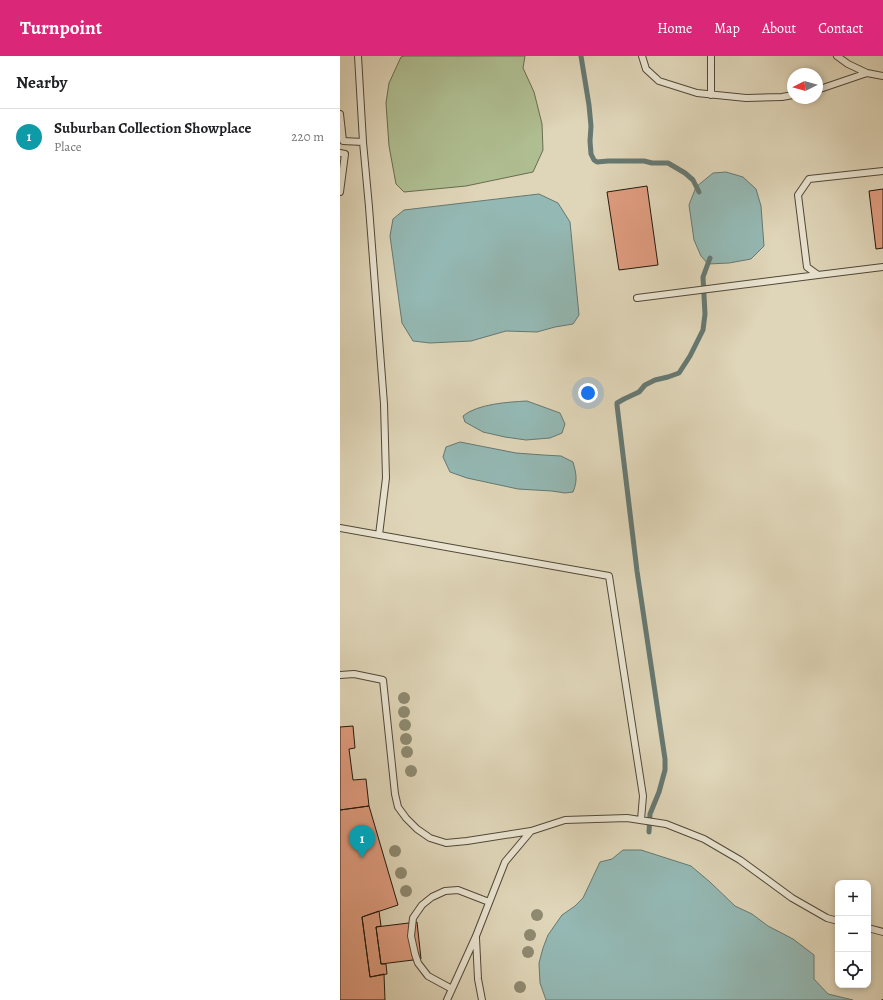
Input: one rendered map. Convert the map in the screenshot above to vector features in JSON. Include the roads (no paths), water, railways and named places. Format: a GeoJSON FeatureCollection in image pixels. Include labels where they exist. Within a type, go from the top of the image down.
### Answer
{"type":"FeatureCollection","features":[{"type":"Feature","properties":{"kind":"lane"},"geometry":{"type":"LineString","coordinates":[[358,56],[384,404],[386,478],[379,535]]}},
{"type":"Feature","properties":{"kind":"lane"},"geometry":{"type":"LineString","coordinates":[[642,56],[646,69],[659,81],[697,93],[746,98],[787,96]]}},
{"type":"Feature","properties":{"kind":"lane"},"geometry":{"type":"LineString","coordinates":[[711,56],[711,95]]}},
{"type":"Feature","properties":{"kind":"lane"},"geometry":{"type":"LineString","coordinates":[[836,56],[848,64],[867,73],[883,76]]}},
{"type":"Feature","properties":{"kind":"lane"},"geometry":{"type":"LineString","coordinates":[[823,88],[867,73]]}},
{"type":"Feature","properties":{"kind":"lane"},"geometry":{"type":"LineString","coordinates":[[340,114],[343,141],[364,142]]}},
{"type":"Feature","properties":{"kind":"lane"},"geometry":{"type":"LineString","coordinates":[[340,153],[345,154],[340,192]]}},
{"type":"Feature","properties":{"kind":"lane"},"geometry":{"type":"LineString","coordinates":[[818,275],[807,267],[798,194],[809,179],[883,171]]}},
{"type":"Feature","properties":{"kind":"lane"},"geometry":{"type":"LineString","coordinates":[[637,298],[883,267]]}},
{"type":"Feature","properties":{"kind":"lane"},"geometry":{"type":"LineString","coordinates":[[340,528],[609,576],[643,796],[641,820]]}},
{"type":"Feature","properties":{"kind":"lane"},"geometry":{"type":"LineString","coordinates":[[340,675],[354,674],[383,680],[395,794],[398,807],[416,830],[430,838],[446,843],[467,842],[532,831],[565,820],[627,818],[666,824],[704,839],[740,860],[792,898],[827,918],[835,920]]}},
{"type":"Feature","properties":{"kind":"lane"},"geometry":{"type":"LineString","coordinates":[[447,1000],[476,936],[506,862],[532,831]]}},
{"type":"Feature","properties":{"kind":"lane"},"geometry":{"type":"LineString","coordinates":[[452,989],[428,976],[418,963],[411,936],[413,918],[422,906],[432,897],[444,891],[458,890],[490,902]]}},
{"type":"Feature","properties":{"kind":"lane"},"geometry":{"type":"LineString","coordinates":[[871,929],[883,932]]}},
{"type":"Feature","properties":{"kind":"lane"},"geometry":{"type":"LineString","coordinates":[[476,936],[478,979],[482,1000]]}},
{"type":"Feature","properties":{"kind":"water"},"geometry":{"type":"Polygon","coordinates":[[[726,172],[743,177],[756,189],[761,206],[764,246],[751,259],[729,263],[708,264],[701,256],[694,240],[689,205],[696,187],[713,173],[726,172]]]}},
{"type":"Feature","properties":{"kind":"water"},"geometry":{"type":"Polygon","coordinates":[[[539,194],[558,203],[570,222],[579,315],[573,324],[537,332],[506,331],[471,341],[430,343],[413,341],[402,323],[390,236],[393,219],[404,210],[539,194]]]}},
{"type":"Feature","properties":{"kind":"water"},"geometry":{"type":"Polygon","coordinates":[[[527,401],[560,413],[565,424],[562,433],[550,438],[526,440],[505,437],[483,432],[465,422],[463,416],[484,406],[527,401]]]}},
{"type":"Feature","properties":{"kind":"water"},"geometry":{"type":"Polygon","coordinates":[[[460,442],[516,453],[561,456],[573,462],[576,484],[573,492],[565,493],[518,489],[467,478],[450,472],[443,457],[446,447],[460,442]]]}},
{"type":"Feature","properties":{"kind":"water"},"geometry":{"type":"Polygon","coordinates":[[[623,850],[641,850],[691,866],[735,906],[752,914],[768,926],[793,939],[814,955],[814,979],[828,994],[853,1000],[546,1000],[540,983],[539,963],[548,935],[562,915],[583,898],[600,862],[612,859],[623,850]]]}},
{"type":"Feature","properties":{"kind":"waterway"},"geometry":{"type":"LineString","coordinates":[[581,56],[589,105],[591,154],[594,160],[597,162],[644,161],[652,163],[668,163],[685,173],[693,180],[699,192]]}},
{"type":"Feature","properties":{"kind":"waterway"},"geometry":{"type":"LineString","coordinates":[[649,832],[650,814],[659,792],[665,770],[665,759],[637,571],[617,403],[639,392],[645,385],[655,380],[679,373],[690,356],[703,330],[705,314],[703,277],[710,258]]}},
{"type":"Feature","properties":{"kind":"place","name":"Suburban Collection Showplace"},"geometry":{"type":"Point","coordinates":[362,858]}}]}
